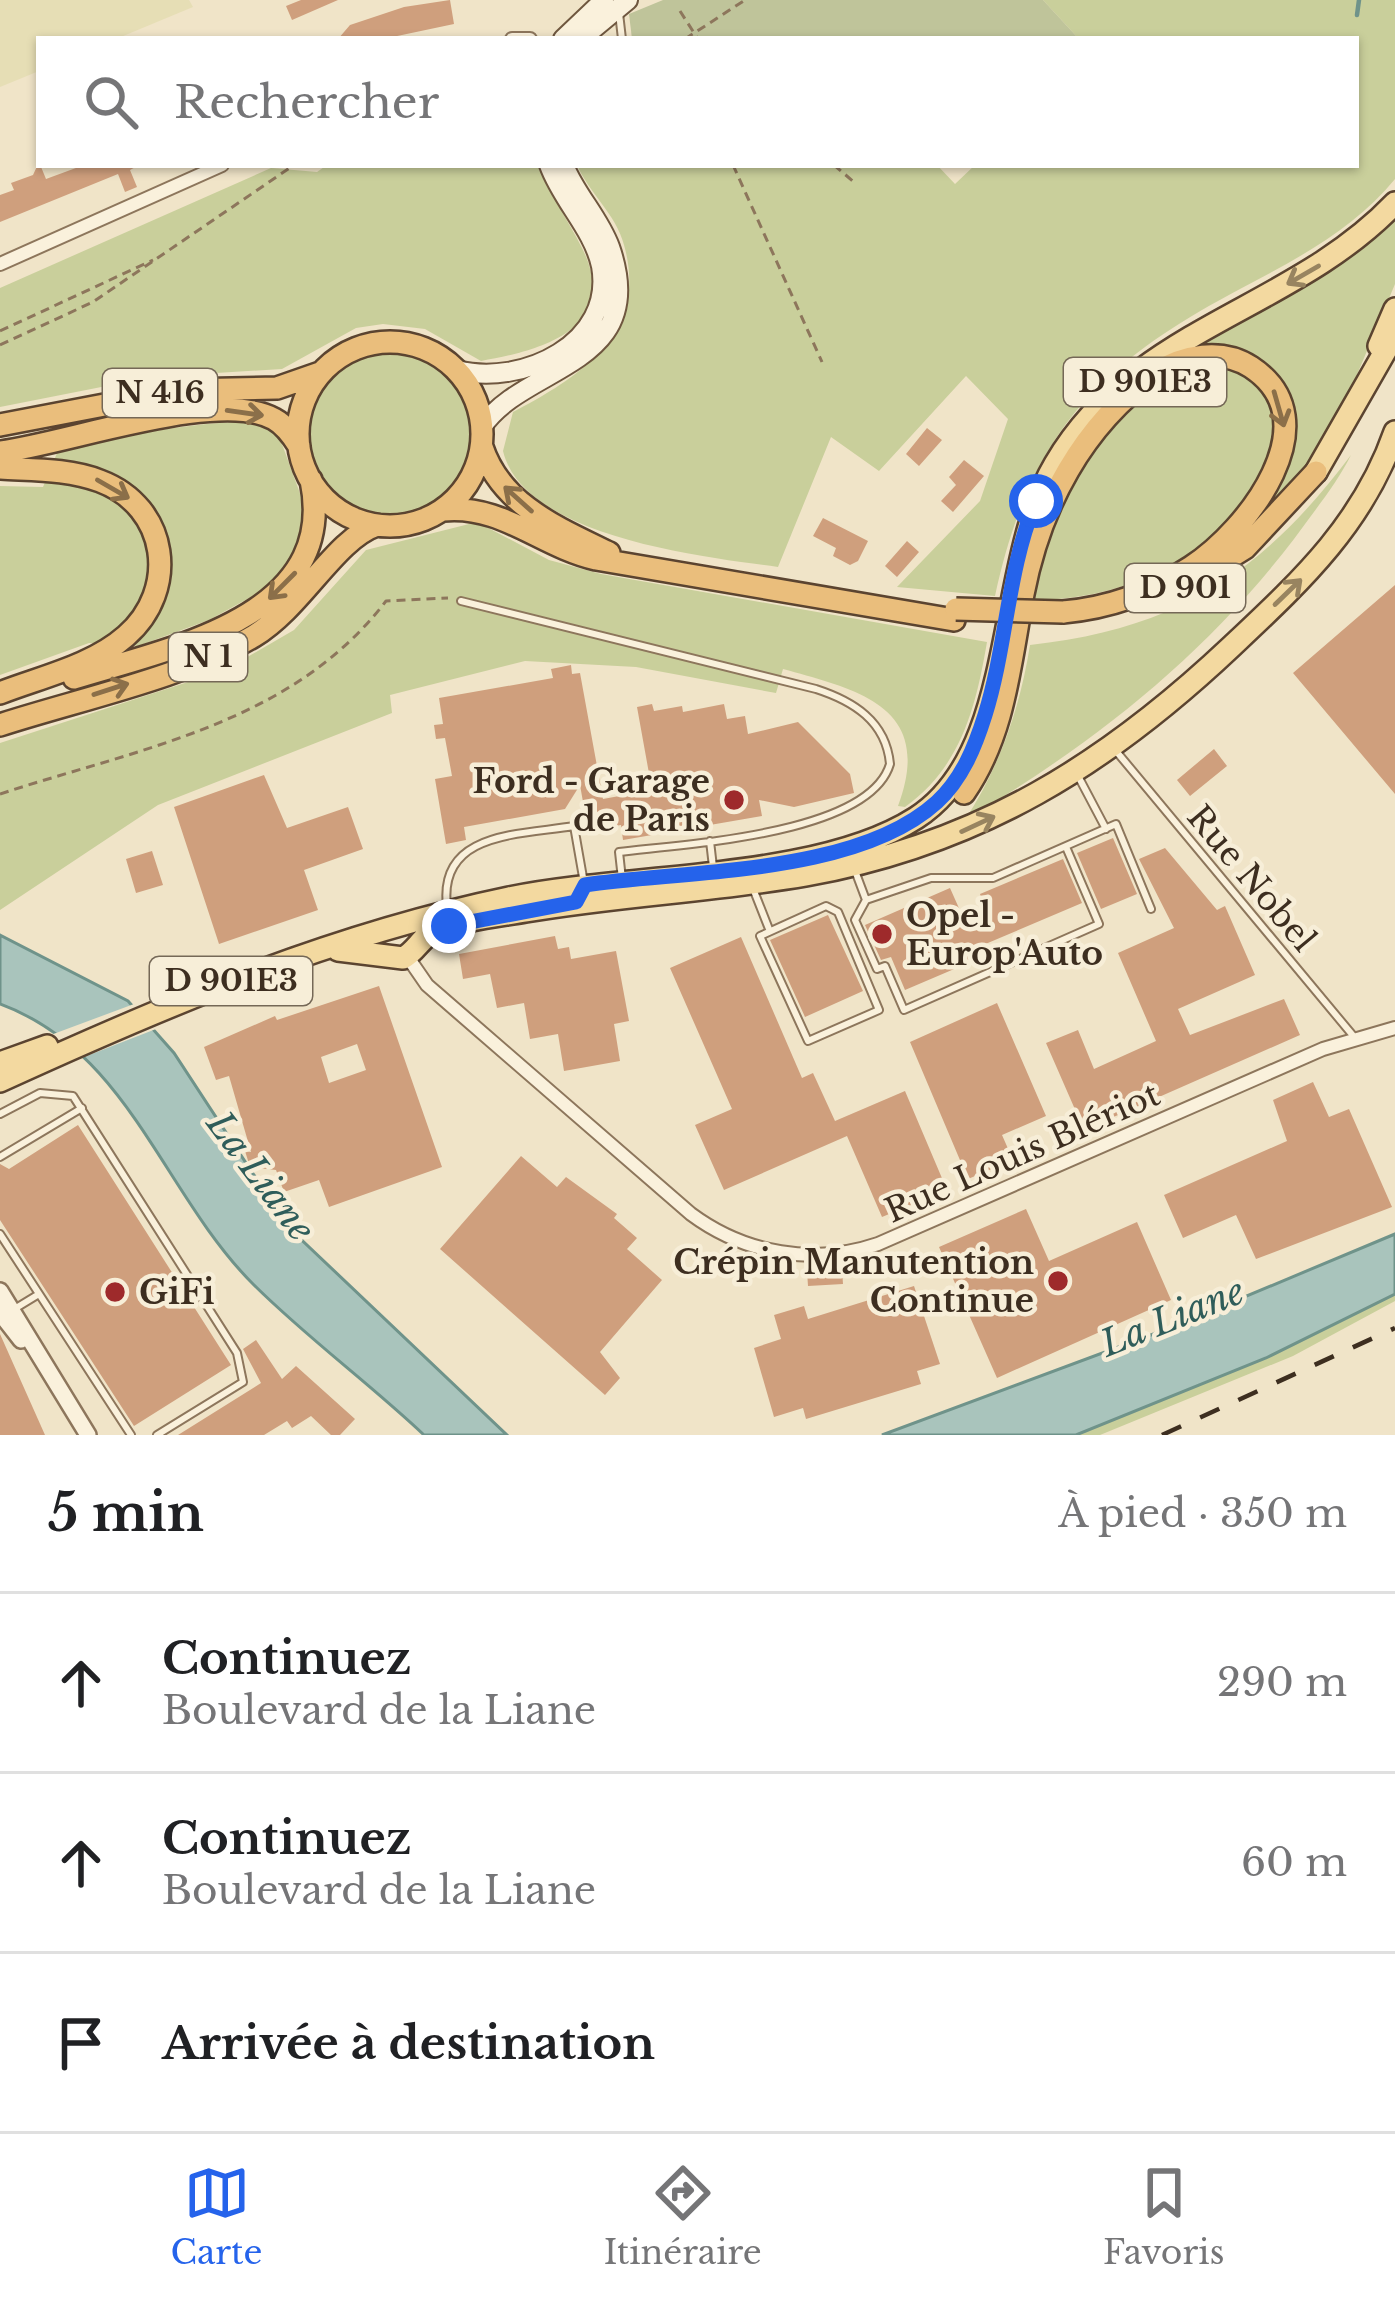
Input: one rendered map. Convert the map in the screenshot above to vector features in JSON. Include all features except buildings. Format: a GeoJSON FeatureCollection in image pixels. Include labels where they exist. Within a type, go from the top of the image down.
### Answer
{"type":"FeatureCollection","features":[{"type":"Feature","properties":{"kind":"highway"},"geometry":{"type":"LineString","coordinates":[[392,341],[424,348],[457,370],[473,394],[482,437],[469,483],[442,510],[408,524],[376,525],[341,512],[310,479],[299,446],[304,401],[321,373],[353,350],[392,341]]}},
{"type":"Feature","properties":{"kind":"highway","name":"D 901E3"},"geometry":{"type":"LineString","coordinates":[[964,793],[986,756],[1003,706],[1039,532],[1080,450],[1132,392],[1179,361],[1219,356],[1256,371],[1281,406],[1284,434],[1275,468],[1248,514],[1213,551],[1174,577],[1062,618]]}},
{"type":"Feature","properties":{"kind":"highway","name":"N 416"},"geometry":{"type":"LineString","coordinates":[[0,425],[182,390],[278,388],[321,373]]}},
{"type":"Feature","properties":{"kind":"highway","name":"N 416"},"geometry":{"type":"LineString","coordinates":[[0,452],[66,442],[179,413],[222,410],[272,418],[299,446]]}},
{"type":"Feature","properties":{"kind":"highway","name":"D 901"},"geometry":{"type":"LineString","coordinates":[[482,437],[494,474],[534,514],[649,567]]}},
{"type":"Feature","properties":{"kind":"highway"},"geometry":{"type":"LineString","coordinates":[[0,468],[83,476],[117,488],[151,525],[161,562],[153,604],[125,637],[90,658],[0,696]]}},
{"type":"Feature","properties":{"kind":"highway","name":"D 901"},"geometry":{"type":"LineString","coordinates":[[442,510],[486,510],[552,546],[776,590],[955,614],[1062,618],[1142,606],[1198,581],[1267,529],[1316,472]]}},
{"type":"Feature","properties":{"kind":"highway","name":"N 1"},"geometry":{"type":"LineString","coordinates":[[0,696],[200,638],[258,608],[284,587],[306,552],[314,522],[310,479]]}},
{"type":"Feature","properties":{"kind":"highway","name":"N 1"},"geometry":{"type":"LineString","coordinates":[[0,725],[246,640],[298,602],[350,538],[376,525]]}},
{"type":"Feature","properties":{"kind":"main road"},"geometry":{"type":"LineString","coordinates":[[566,36],[616,2]]}},
{"type":"Feature","properties":{"kind":"main road"},"geometry":{"type":"LineString","coordinates":[[584,36],[616,2]]}},
{"type":"Feature","properties":{"kind":"main road"},"geometry":{"type":"LineString","coordinates":[[457,370],[484,373],[550,359],[581,338],[596,313],[600,263],[551,168]]}},
{"type":"Feature","properties":{"kind":"main road"},"geometry":{"type":"LineString","coordinates":[[482,437],[505,401],[579,361],[611,314],[616,285],[611,252],[566,168]]}},
{"type":"Feature","properties":{"kind":"main road","name":"D 901E3"},"geometry":{"type":"LineString","coordinates":[[0,1063],[57,1048],[320,950],[395,927],[580,893],[710,878],[860,843],[906,824],[938,801],[960,775],[982,726],[1031,514],[1082,424],[1159,353],[1315,269],[1395,203]]}},
{"type":"Feature","properties":{"kind":"main road","name":"D 901"},"geometry":{"type":"LineString","coordinates":[[1345,423],[1395,308]]}},
{"type":"Feature","properties":{"kind":"main road","name":"D 901"},"geometry":{"type":"LineString","coordinates":[[1316,472],[1395,334]]}},
{"type":"Feature","properties":{"kind":"main road","name":"D 901E3"},"geometry":{"type":"LineString","coordinates":[[405,952],[449,926],[622,879],[751,882],[856,864],[964,831],[1076,772],[1165,709],[1330,550],[1365,502],[1395,432]]}},
{"type":"Feature","properties":{"kind":"main road","name":"D 901E3"},"geometry":{"type":"LineString","coordinates":[[856,864],[920,832],[964,793]]}},
{"type":"Feature","properties":{"kind":"main road"},"geometry":{"type":"LineString","coordinates":[[395,927],[384,942],[405,952]]}},
{"type":"Feature","properties":{"kind":"main road"},"geometry":{"type":"LineString","coordinates":[[320,950],[405,952]]}},
{"type":"Feature","properties":{"kind":"main road","name":"D 901E3"},"geometry":{"type":"LineString","coordinates":[[0,1081],[57,1048]]}},
{"type":"Feature","properties":{"kind":"street"},"geometry":{"type":"LineString","coordinates":[[0,264],[215,168]]}},
{"type":"Feature","properties":{"kind":"street","name":"Rue Louis Blériot"},"geometry":{"type":"LineString","coordinates":[[405,952],[427,986],[691,1214],[737,1241],[797,1255],[839,1254],[886,1241],[1355,1038],[1395,1028]]}},
{"type":"Feature","properties":{"kind":"street"},"geometry":{"type":"LineString","coordinates":[[0,1291],[5,1313],[88,1435]]}},
{"type":"Feature","properties":{"kind":"lane"},"geometry":{"type":"LineString","coordinates":[[616,2],[622,36]]}},
{"type":"Feature","properties":{"kind":"lane"},"geometry":{"type":"LineString","coordinates":[[461,602],[816,688],[857,706],[878,728],[890,764],[872,795],[771,833],[619,852],[622,879]]}},
{"type":"Feature","properties":{"kind":"lane","name":"Rue Nobel"},"geometry":{"type":"LineString","coordinates":[[1114,748],[1355,1038]]}},
{"type":"Feature","properties":{"kind":"lane"},"geometry":{"type":"LineString","coordinates":[[1076,772],[1106,829]]}},
{"type":"Feature","properties":{"kind":"lane"},"geometry":{"type":"LineString","coordinates":[[1066,848],[1099,924],[904,1010],[885,966],[877,969],[855,920],[866,900],[931,878],[993,878],[1116,824],[1151,909]]}},
{"type":"Feature","properties":{"kind":"lane"},"geometry":{"type":"LineString","coordinates":[[448,915],[448,870],[461,852],[482,842],[574,826],[580,893]]}},
{"type":"Feature","properties":{"kind":"lane"},"geometry":{"type":"LineString","coordinates":[[710,841],[710,878]]}},
{"type":"Feature","properties":{"kind":"lane"},"geometry":{"type":"LineString","coordinates":[[856,864],[866,900]]}},
{"type":"Feature","properties":{"kind":"lane"},"geometry":{"type":"LineString","coordinates":[[751,882],[769,929]]}},
{"type":"Feature","properties":{"kind":"lane"},"geometry":{"type":"LineString","coordinates":[[834,908],[879,1010],[808,1041],[759,940],[769,929],[834,908]]}},
{"type":"Feature","properties":{"kind":"lane"},"geometry":{"type":"LineString","coordinates":[[0,1114],[40,1093],[73,1096],[237,1353],[243,1382],[157,1435]]}},
{"type":"Feature","properties":{"kind":"lane"},"geometry":{"type":"LineString","coordinates":[[0,1157],[82,1108]]}},
{"type":"Feature","properties":{"kind":"lane"},"geometry":{"type":"LineString","coordinates":[[0,1234],[130,1435]]}},
{"type":"Feature","properties":{"kind":"lane"},"geometry":{"type":"LineString","coordinates":[[5,1313],[39,1294]]}},
{"type":"Feature","properties":{"kind":"path"},"geometry":{"type":"LineString","coordinates":[[690,36],[745,0]]}},
{"type":"Feature","properties":{"kind":"path"},"geometry":{"type":"LineString","coordinates":[[680,11],[696,36]]}},
{"type":"Feature","properties":{"kind":"path"},"geometry":{"type":"LineString","coordinates":[[0,345],[84,307],[290,168]]}},
{"type":"Feature","properties":{"kind":"path"},"geometry":{"type":"LineString","coordinates":[[735,168],[822,362]]}},
{"type":"Feature","properties":{"kind":"path"},"geometry":{"type":"LineString","coordinates":[[837,168],[855,184]]}},
{"type":"Feature","properties":{"kind":"path"},"geometry":{"type":"LineString","coordinates":[[0,331],[165,254]]}},
{"type":"Feature","properties":{"kind":"path"},"geometry":{"type":"LineString","coordinates":[[0,794],[216,725],[275,700],[345,650],[389,599],[426,596],[461,602]]}},
{"type":"Feature","properties":{"kind":"shaded area"},"geometry":{"type":"Polygon","coordinates":[[[0,0],[189,0],[193,7],[123,36],[36,36],[36,72],[0,87],[0,0]]]}},
{"type":"Feature","properties":{"kind":"green space"},"geometry":{"type":"Polygon","coordinates":[[[663,0],[1043,0],[1076,36],[632,36],[629,14],[663,0]]]}},
{"type":"Feature","properties":{"kind":"green space"},"geometry":{"type":"Polygon","coordinates":[[[1043,0],[1395,0],[1395,179],[1324,242],[1190,317],[1108,377],[1050,448],[1028,491],[995,596],[897,587],[980,501],[1008,419],[966,376],[879,471],[831,437],[778,567],[621,538],[545,504],[518,481],[503,451],[513,412],[584,367],[618,327],[627,303],[624,245],[579,168],[940,168],[955,184],[972,168],[1359,168],[1359,36],[1076,36],[1043,0]]]}},
{"type":"Feature","properties":{"kind":"green space"},"geometry":{"type":"Polygon","coordinates":[[[271,168],[317,172],[323,168],[544,168],[592,276],[592,299],[583,317],[549,342],[481,361],[425,329],[383,324],[356,328],[282,369],[152,377],[0,407],[0,288],[271,168]]]}},
{"type":"Feature","properties":{"kind":"green space"},"geometry":{"type":"Polygon","coordinates":[[[1395,216],[1395,284],[1346,401],[1310,460],[1267,514],[1243,509],[1195,549],[1148,577],[1096,593],[1033,601],[1063,507],[1086,464],[1116,424],[1168,378],[1192,344],[1395,216]]]}},
{"type":"Feature","properties":{"kind":"green space"},"geometry":{"type":"Polygon","coordinates":[[[390,353],[421,359],[447,377],[465,403],[471,434],[465,465],[447,491],[421,509],[390,515],[359,509],[333,491],[315,465],[309,434],[315,403],[333,377],[359,359],[390,353]]]}},
{"type":"Feature","properties":{"kind":"green space"},"geometry":{"type":"Polygon","coordinates":[[[255,421],[278,433],[306,510],[300,546],[280,581],[209,620],[138,646],[89,643],[0,675],[0,486],[43,487],[57,453],[180,427],[255,421]]]}},
{"type":"Feature","properties":{"kind":"green space"},"geometry":{"type":"Polygon","coordinates":[[[1351,455],[1259,582],[1184,660],[1058,761],[965,820],[1007,736],[1030,645],[1130,625],[1213,588],[1285,532],[1351,455]]]}},
{"type":"Feature","properties":{"kind":"green space"},"geometry":{"type":"Polygon","coordinates":[[[477,522],[549,560],[601,574],[987,642],[963,734],[924,791],[905,807],[898,806],[907,773],[906,746],[898,725],[883,708],[838,685],[783,669],[776,693],[636,667],[525,661],[390,695],[392,713],[158,805],[0,910],[0,743],[225,670],[294,630],[366,550],[477,522]]]}},
{"type":"Feature","properties":{"kind":"green space"},"geometry":{"type":"Polygon","coordinates":[[[1395,1294],[1395,1301],[1293,1356],[1100,1435],[1076,1435],[1266,1358],[1395,1294]]]}},
{"type":"Feature","properties":{"kind":"water","name":"La Liane"},"geometry":{"type":"Polygon","coordinates":[[[0,935],[128,1001],[174,1053],[288,1227],[507,1435],[424,1435],[253,1284],[222,1248],[113,1090],[81,1055],[44,1026],[0,1004],[0,935]]]}},
{"type":"Feature","properties":{"kind":"water","name":"La Liane"},"geometry":{"type":"Polygon","coordinates":[[[1395,1234],[1395,1294],[1266,1358],[1076,1435],[882,1435],[1175,1326],[1395,1234]]]}},
{"type":"Feature","properties":{"kind":"pier"},"geometry":{"type":"Polygon","coordinates":[[[134,1004],[156,1029],[79,1059],[48,1036],[134,1004]]]}},
{"type":"Feature","properties":{"kind":"waterway"},"geometry":{"type":"LineString","coordinates":[[1357,15],[1359,0]]}},
{"type":"Feature","properties":{"kind":"railway"},"geometry":{"type":"LineString","coordinates":[[1162,1435],[1395,1328]]}},
{"type":"Feature","properties":{"kind":"place","name":"Ford - Garage de Paris"},"geometry":{"type":"Point","coordinates":[734,800]}},
{"type":"Feature","properties":{"kind":"place","name":"Opel - Europ'Auto"},"geometry":{"type":"Point","coordinates":[882,934]}},
{"type":"Feature","properties":{"kind":"place","name":"Crépin Manutention Continue"},"geometry":{"type":"Point","coordinates":[1058,1281]}},
{"type":"Feature","properties":{"kind":"place","name":"GiFi"},"geometry":{"type":"Point","coordinates":[115,1292]}},
{"type":"Feature","properties":{"kind":"route"},"geometry":{"type":"LineString","coordinates":[[449,926],[576,902],[585,885],[821,853],[883,835],[923,813],[954,784],[982,726],[1015,565],[1036,501]]}}]}
